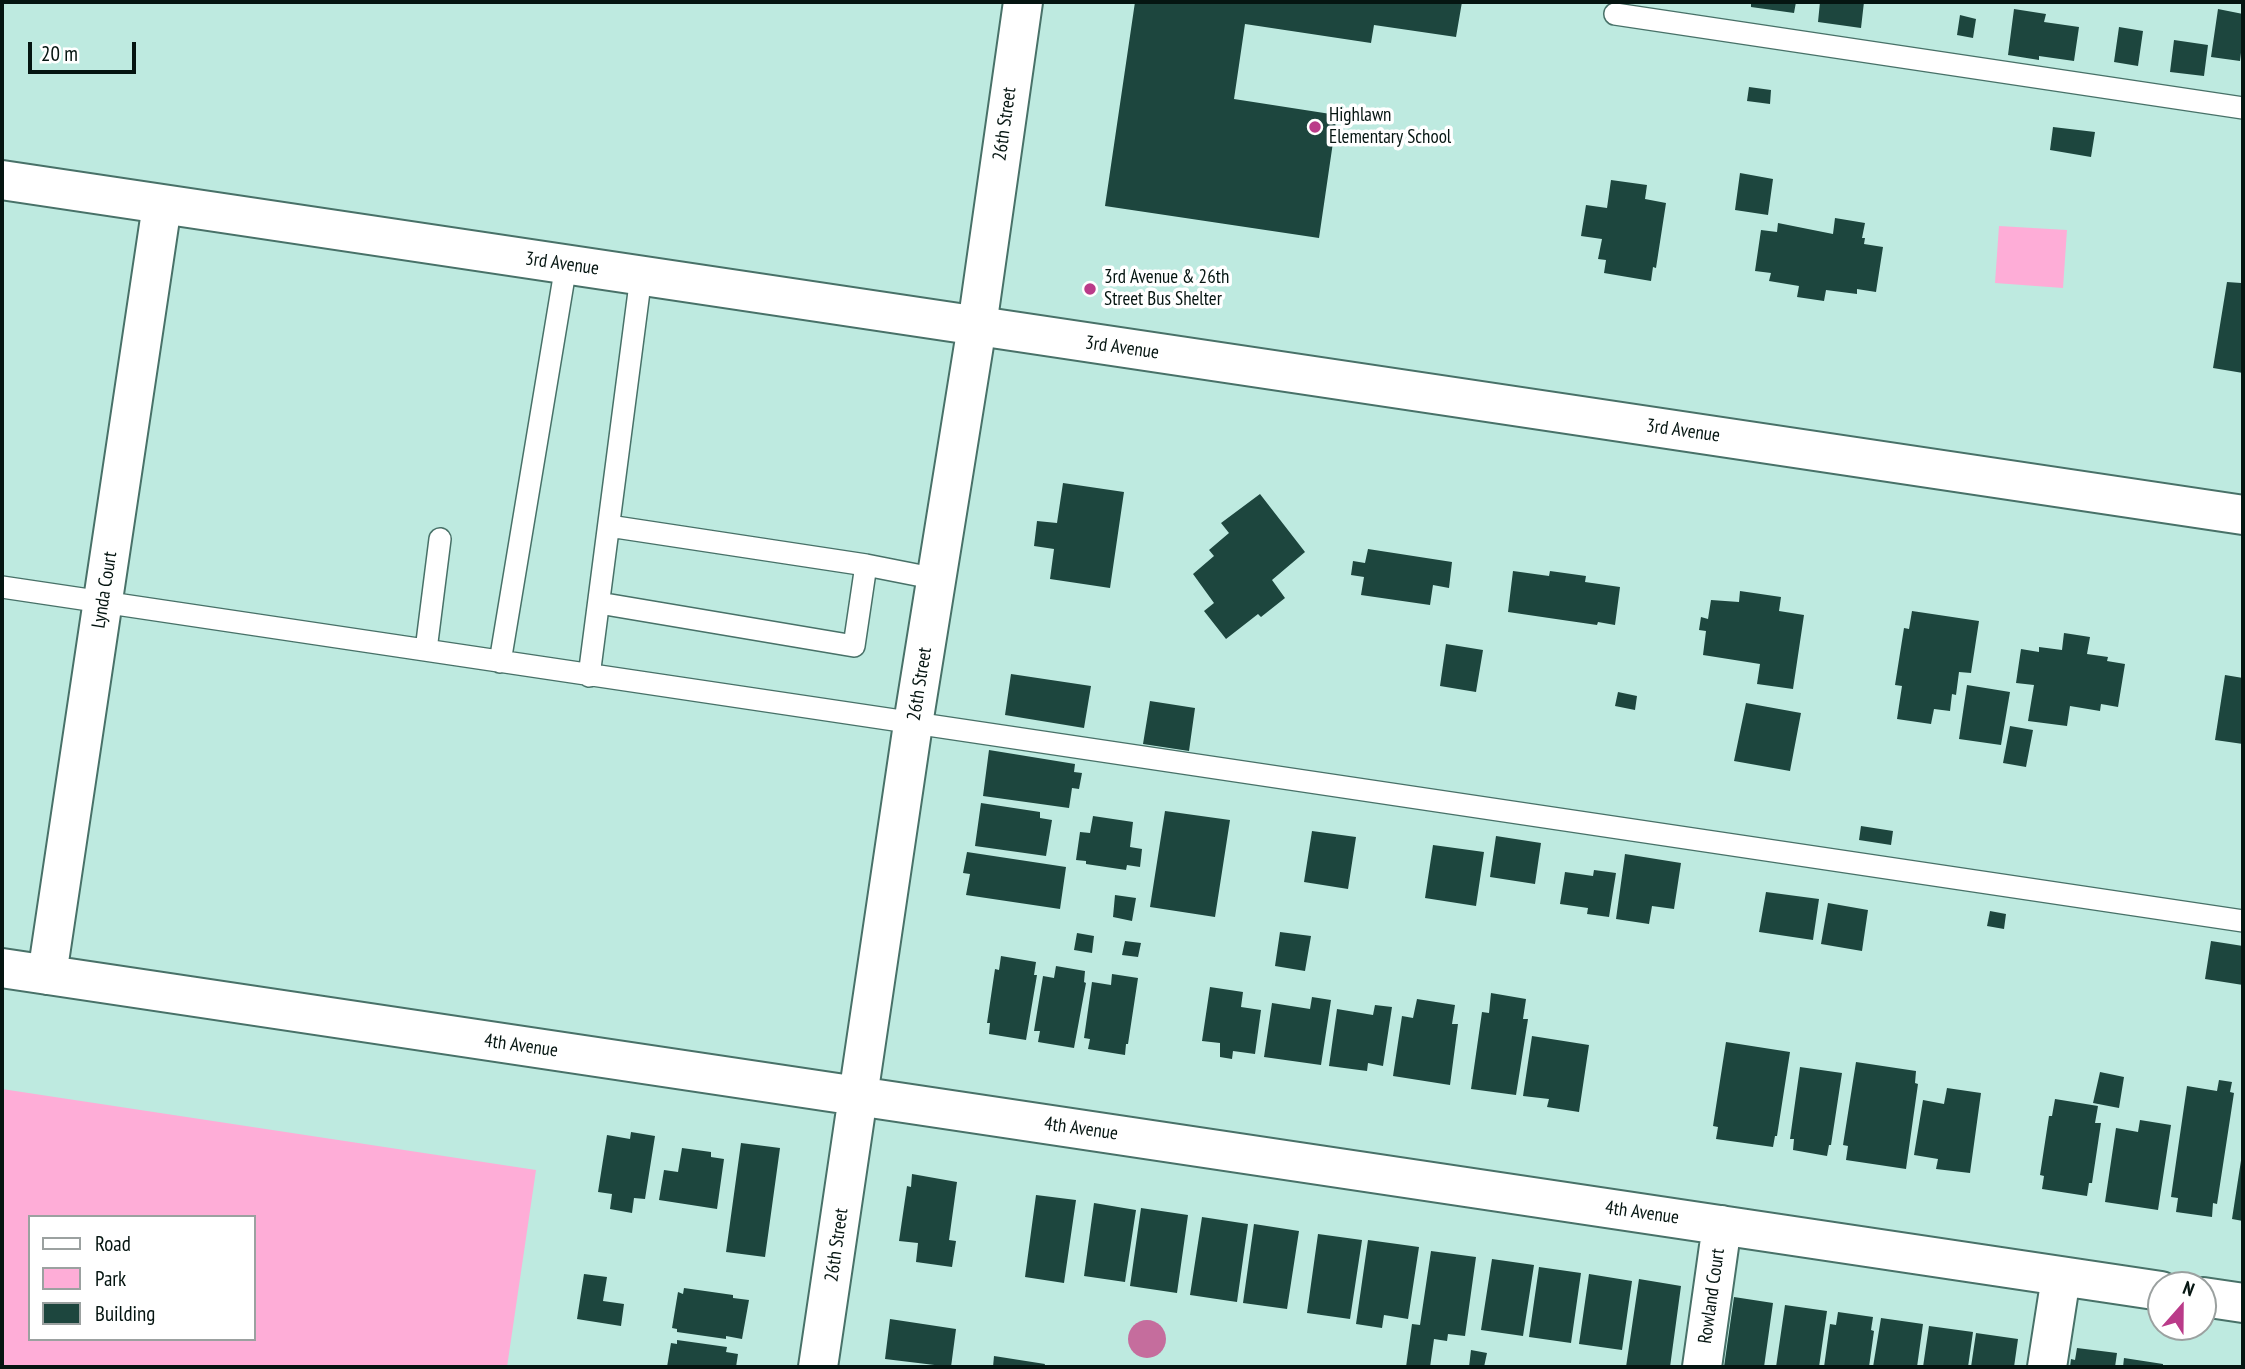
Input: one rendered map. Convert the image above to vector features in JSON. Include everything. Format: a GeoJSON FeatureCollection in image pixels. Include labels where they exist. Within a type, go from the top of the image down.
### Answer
{"type":"FeatureCollection","features":[{"type":"Feature","properties":{"kind":"street","name":"26th Street"},"geometry":{"type":"LineString","coordinates":[[818,1367],[914,724],[977,326],[1023,2]]}},
{"type":"Feature","properties":{"kind":"street","name":"3rd Avenue"},"geometry":{"type":"LineString","coordinates":[[2,180],[2243,515]]}},
{"type":"Feature","properties":{"kind":"street","name":"Lynda Court"},"geometry":{"type":"LineString","coordinates":[[47,975],[163,205]]}},
{"type":"Feature","properties":{"kind":"street","name":"4th Avenue"},"geometry":{"type":"LineString","coordinates":[[2,968],[2147,1289]]}},
{"type":"Feature","properties":{"kind":"street","name":"Rowland Court"},"geometry":{"type":"LineString","coordinates":[[1702,1367],[1722,1225]]}},
{"type":"Feature","properties":{"kind":"street"},"geometry":{"type":"LineString","coordinates":[[2047,1367],[2061,1277]]}},
{"type":"Feature","properties":{"kind":"street"},"geometry":{"type":"LineString","coordinates":[[2217,1299],[2243,1303]]}},
{"type":"Feature","properties":{"kind":"lane"},"geometry":{"type":"LineString","coordinates":[[1615,14],[2243,108]]}},
{"type":"Feature","properties":{"kind":"lane"},"geometry":{"type":"LineString","coordinates":[[500,662],[566,265]]}},
{"type":"Feature","properties":{"kind":"lane"},"geometry":{"type":"LineString","coordinates":[[589,676],[641,276]]}},
{"type":"Feature","properties":{"kind":"lane"},"geometry":{"type":"LineString","coordinates":[[609,526],[866,565],[937,579]]}},
{"type":"Feature","properties":{"kind":"lane"},"geometry":{"type":"LineString","coordinates":[[426,650],[440,539]]}},
{"type":"Feature","properties":{"kind":"lane"},"geometry":{"type":"LineString","coordinates":[[599,603],[854,646],[866,565]]}},
{"type":"Feature","properties":{"kind":"lane"},"geometry":{"type":"LineString","coordinates":[[2,587],[2243,921]]}},
{"type":"Feature","properties":{"kind":"green space"},"geometry":{"type":"Polygon","coordinates":[[[1999,226],[2067,230],[2063,288],[1995,283],[1999,226]]]}},
{"type":"Feature","properties":{"kind":"green space"},"geometry":{"type":"Polygon","coordinates":[[[2,1089],[536,1170],[507,1367],[2,1367],[2,1089]]]}},
{"type":"Feature","properties":{"kind":"shaded area"},"geometry":{"type":"Polygon","coordinates":[[[1147,1320],[1161,1325],[1166,1339],[1161,1353],[1147,1358],[1133,1353],[1128,1339],[1133,1325],[1147,1320]]]}},
{"type":"Feature","properties":{"kind":"building"},"geometry":{"type":"Polygon","coordinates":[[[1135,2],[1462,2],[1456,37],[1374,25],[1371,43],[1245,24],[1234,99],[1337,115],[1319,238],[1105,206],[1135,2]]]}},
{"type":"Feature","properties":{"kind":"building"},"geometry":{"type":"Polygon","coordinates":[[[1751,2],[1796,2],[1794,13],[1751,7],[1751,2]]]}},
{"type":"Feature","properties":{"kind":"building"},"geometry":{"type":"Polygon","coordinates":[[[1820,2],[1864,2],[1861,28],[1818,22],[1820,2]]]}},
{"type":"Feature","properties":{"kind":"building"},"geometry":{"type":"Polygon","coordinates":[[[2014,9],[2046,14],[2044,22],[2079,27],[2074,61],[2039,56],[2039,60],[2008,55],[2014,9]]]}},
{"type":"Feature","properties":{"kind":"building"},"geometry":{"type":"Polygon","coordinates":[[[2218,9],[2243,14],[2240,61],[2211,57],[2218,9]]]}},
{"type":"Feature","properties":{"kind":"building"},"geometry":{"type":"Polygon","coordinates":[[[1960,15],[1976,19],[1973,38],[1957,35],[1960,15]]]}},
{"type":"Feature","properties":{"kind":"building"},"geometry":{"type":"Polygon","coordinates":[[[2119,27],[2143,31],[2138,66],[2114,62],[2119,27]]]}},
{"type":"Feature","properties":{"kind":"building"},"geometry":{"type":"Polygon","coordinates":[[[2174,40],[2208,45],[2204,76],[2170,72],[2174,40]]]}},
{"type":"Feature","properties":{"kind":"building"},"geometry":{"type":"Polygon","coordinates":[[[1749,87],[1771,90],[1770,104],[1747,101],[1749,87]]]}},
{"type":"Feature","properties":{"kind":"building"},"geometry":{"type":"Polygon","coordinates":[[[2053,127],[2095,132],[2091,157],[2050,150],[2053,127]]]}},
{"type":"Feature","properties":{"kind":"building"},"geometry":{"type":"Polygon","coordinates":[[[1740,173],[1773,179],[1768,215],[1735,210],[1740,173]]]}},
{"type":"Feature","properties":{"kind":"building"},"geometry":{"type":"Polygon","coordinates":[[[1611,180],[1647,185],[1645,199],[1666,203],[1656,268],[1653,267],[1651,281],[1604,273],[1606,260],[1598,259],[1602,239],[1581,236],[1586,205],[1607,208],[1611,180]]]}},
{"type":"Feature","properties":{"kind":"building"},"geometry":{"type":"Polygon","coordinates":[[[1835,218],[1865,223],[1862,238],[1865,238],[1864,244],[1883,247],[1876,292],[1857,289],[1857,294],[1826,290],[1824,301],[1797,297],[1799,286],[1769,281],[1771,273],[1755,271],[1761,230],[1777,232],[1778,223],[1833,234],[1835,218]]]}},
{"type":"Feature","properties":{"kind":"building"},"geometry":{"type":"Polygon","coordinates":[[[2242,278],[2243,373],[2213,368],[2227,282],[2241,283],[2242,278]]]}},
{"type":"Feature","properties":{"kind":"building"},"geometry":{"type":"Polygon","coordinates":[[[1063,483],[1124,492],[1110,588],[1050,579],[1054,549],[1034,546],[1037,521],[1057,523],[1063,483]]]}},
{"type":"Feature","properties":{"kind":"building"},"geometry":{"type":"Polygon","coordinates":[[[1260,494],[1305,552],[1272,580],[1285,598],[1261,617],[1258,614],[1226,639],[1204,611],[1214,603],[1193,574],[1214,556],[1209,550],[1229,533],[1221,523],[1260,494]]]}},
{"type":"Feature","properties":{"kind":"building"},"geometry":{"type":"Polygon","coordinates":[[[1368,549],[1452,562],[1449,588],[1433,585],[1430,605],[1361,595],[1364,577],[1351,575],[1353,561],[1365,563],[1368,549]]]}},
{"type":"Feature","properties":{"kind":"building"},"geometry":{"type":"Polygon","coordinates":[[[1513,571],[1549,576],[1550,571],[1586,576],[1585,582],[1620,587],[1615,625],[1598,622],[1597,625],[1508,612],[1513,571]]]}},
{"type":"Feature","properties":{"kind":"building"},"geometry":{"type":"Polygon","coordinates":[[[1740,591],[1781,597],[1779,611],[1804,615],[1793,689],[1757,684],[1760,664],[1703,655],[1706,631],[1699,630],[1701,617],[1708,619],[1711,600],[1739,602],[1740,591]]]}},
{"type":"Feature","properties":{"kind":"building"},"geometry":{"type":"Polygon","coordinates":[[[1912,611],[1979,621],[1971,673],[1959,672],[1956,695],[1952,694],[1950,711],[1934,709],[1931,724],[1897,719],[1902,686],[1895,685],[1904,628],[1909,629],[1912,611]]]}},
{"type":"Feature","properties":{"kind":"building"},"geometry":{"type":"Polygon","coordinates":[[[2064,633],[2090,637],[2087,654],[2108,657],[2107,661],[2125,664],[2118,707],[2101,704],[2100,711],[2070,706],[2067,726],[2028,721],[2034,685],[2016,683],[2021,649],[2039,652],[2039,647],[2062,650],[2064,633]]]}},
{"type":"Feature","properties":{"kind":"building"},"geometry":{"type":"Polygon","coordinates":[[[1446,644],[1483,650],[1476,692],[1440,686],[1446,644]]]}},
{"type":"Feature","properties":{"kind":"building"},"geometry":{"type":"Polygon","coordinates":[[[1011,674],[1091,686],[1084,728],[1005,715],[1011,674]]]}},
{"type":"Feature","properties":{"kind":"building"},"geometry":{"type":"Polygon","coordinates":[[[2225,675],[2243,678],[2243,744],[2215,740],[2225,675]]]}},
{"type":"Feature","properties":{"kind":"building"},"geometry":{"type":"Polygon","coordinates":[[[1967,685],[2010,692],[2001,745],[1959,739],[1967,685]]]}},
{"type":"Feature","properties":{"kind":"building"},"geometry":{"type":"Polygon","coordinates":[[[1618,692],[1637,696],[1635,710],[1615,706],[1618,692]]]}},
{"type":"Feature","properties":{"kind":"building"},"geometry":{"type":"Polygon","coordinates":[[[1150,701],[1195,708],[1189,751],[1143,744],[1150,701]]]}},
{"type":"Feature","properties":{"kind":"building"},"geometry":{"type":"Polygon","coordinates":[[[1746,703],[1801,713],[1790,771],[1734,761],[1746,703]]]}},
{"type":"Feature","properties":{"kind":"building"},"geometry":{"type":"Polygon","coordinates":[[[2010,726],[2033,730],[2026,767],[2003,763],[2010,726]]]}},
{"type":"Feature","properties":{"kind":"building"},"geometry":{"type":"Polygon","coordinates":[[[989,750],[1075,764],[1074,772],[1082,773],[1079,789],[1072,788],[1069,808],[983,796],[989,750]]]}},
{"type":"Feature","properties":{"kind":"building"},"geometry":{"type":"Polygon","coordinates":[[[981,803],[1040,812],[1040,818],[1052,820],[1046,856],[975,846],[981,803]]]}},
{"type":"Feature","properties":{"kind":"building"},"geometry":{"type":"Polygon","coordinates":[[[1165,811],[1230,820],[1215,917],[1150,907],[1165,811]]]}},
{"type":"Feature","properties":{"kind":"building"},"geometry":{"type":"Polygon","coordinates":[[[1093,816],[1133,822],[1130,847],[1142,849],[1140,867],[1127,865],[1126,870],[1076,860],[1080,832],[1090,833],[1093,816]]]}},
{"type":"Feature","properties":{"kind":"building"},"geometry":{"type":"Polygon","coordinates":[[[1861,826],[1893,831],[1891,845],[1859,840],[1861,826]]]}},
{"type":"Feature","properties":{"kind":"building"},"geometry":{"type":"Polygon","coordinates":[[[1312,831],[1356,837],[1348,889],[1304,882],[1312,831]]]}},
{"type":"Feature","properties":{"kind":"building"},"geometry":{"type":"Polygon","coordinates":[[[1496,836],[1541,843],[1535,884],[1490,877],[1496,836]]]}},
{"type":"Feature","properties":{"kind":"building"},"geometry":{"type":"Polygon","coordinates":[[[1433,845],[1484,852],[1476,906],[1425,898],[1433,845]]]}},
{"type":"Feature","properties":{"kind":"building"},"geometry":{"type":"Polygon","coordinates":[[[967,852],[1066,867],[1060,909],[966,895],[970,874],[963,873],[967,852]]]}},
{"type":"Feature","properties":{"kind":"building"},"geometry":{"type":"Polygon","coordinates":[[[1625,854],[1681,863],[1674,909],[1652,906],[1649,924],[1616,919],[1625,854]]]}},
{"type":"Feature","properties":{"kind":"building"},"geometry":{"type":"Polygon","coordinates":[[[1594,870],[1616,873],[1609,917],[1587,914],[1588,908],[1560,904],[1565,872],[1593,876],[1594,870]]]}},
{"type":"Feature","properties":{"kind":"building"},"geometry":{"type":"Polygon","coordinates":[[[1766,892],[1819,899],[1813,940],[1759,932],[1766,892]]]}},
{"type":"Feature","properties":{"kind":"building"},"geometry":{"type":"Polygon","coordinates":[[[1115,895],[1136,898],[1132,921],[1113,917],[1115,895]]]}},
{"type":"Feature","properties":{"kind":"building"},"geometry":{"type":"Polygon","coordinates":[[[1828,903],[1868,910],[1862,951],[1821,944],[1828,903]]]}},
{"type":"Feature","properties":{"kind":"building"},"geometry":{"type":"Polygon","coordinates":[[[1990,911],[2006,914],[2004,929],[1987,926],[1990,911]]]}},
{"type":"Feature","properties":{"kind":"building"},"geometry":{"type":"Polygon","coordinates":[[[1280,932],[1311,936],[1305,971],[1275,966],[1280,932]]]}},
{"type":"Feature","properties":{"kind":"building"},"geometry":{"type":"Polygon","coordinates":[[[1077,933],[1094,936],[1092,953],[1074,950],[1077,933]]]}},
{"type":"Feature","properties":{"kind":"building"},"geometry":{"type":"Polygon","coordinates":[[[1125,941],[1141,943],[1138,957],[1122,955],[1125,941]]]}},
{"type":"Feature","properties":{"kind":"building"},"geometry":{"type":"Polygon","coordinates":[[[2211,941],[2243,946],[2243,985],[2205,979],[2211,941]]]}},
{"type":"Feature","properties":{"kind":"building"},"geometry":{"type":"Polygon","coordinates":[[[1001,956],[1036,962],[1034,975],[1037,975],[1026,1040],[989,1034],[990,1023],[987,1023],[995,969],[999,970],[1001,956]]]}},
{"type":"Feature","properties":{"kind":"building"},"geometry":{"type":"Polygon","coordinates":[[[1056,966],[1085,971],[1086,983],[1074,1048],[1038,1042],[1040,1031],[1034,1031],[1043,976],[1054,978],[1056,966]]]}},
{"type":"Feature","properties":{"kind":"building"},"geometry":{"type":"Polygon","coordinates":[[[1112,974],[1138,978],[1125,1055],[1088,1049],[1090,1039],[1084,1038],[1092,982],[1111,985],[1112,974]]]}},
{"type":"Feature","properties":{"kind":"building"},"geometry":{"type":"Polygon","coordinates":[[[1210,987],[1243,992],[1241,1007],[1261,1010],[1255,1054],[1233,1051],[1232,1059],[1220,1057],[1220,1043],[1202,1041],[1210,987]]]}},
{"type":"Feature","properties":{"kind":"building"},"geometry":{"type":"Polygon","coordinates":[[[1491,993],[1526,999],[1523,1019],[1528,1019],[1516,1095],[1471,1089],[1482,1012],[1489,1013],[1491,993]]]}},
{"type":"Feature","properties":{"kind":"building"},"geometry":{"type":"Polygon","coordinates":[[[1312,997],[1331,1000],[1321,1065],[1264,1057],[1272,1003],[1310,1009],[1312,997]]]}},
{"type":"Feature","properties":{"kind":"building"},"geometry":{"type":"Polygon","coordinates":[[[1417,999],[1455,1005],[1452,1024],[1458,1024],[1450,1085],[1393,1076],[1402,1016],[1413,1018],[1417,999]]]}},
{"type":"Feature","properties":{"kind":"building"},"geometry":{"type":"Polygon","coordinates":[[[1375,1005],[1392,1007],[1383,1066],[1368,1063],[1367,1071],[1329,1066],[1337,1009],[1373,1015],[1375,1005]]]}},
{"type":"Feature","properties":{"kind":"building"},"geometry":{"type":"Polygon","coordinates":[[[1532,1036],[1589,1045],[1579,1112],[1547,1107],[1549,1099],[1523,1096],[1532,1036]]]}},
{"type":"Feature","properties":{"kind":"building"},"geometry":{"type":"Polygon","coordinates":[[[1726,1042],[1790,1052],[1773,1147],[1716,1139],[1718,1127],[1713,1126],[1726,1042]]]}},
{"type":"Feature","properties":{"kind":"building"},"geometry":{"type":"Polygon","coordinates":[[[1856,1062],[1916,1071],[1915,1083],[1918,1084],[1906,1169],[1846,1160],[1848,1146],[1843,1145],[1856,1062]]]}},
{"type":"Feature","properties":{"kind":"building"},"geometry":{"type":"Polygon","coordinates":[[[1800,1067],[1842,1073],[1827,1156],[1793,1150],[1794,1139],[1790,1139],[1800,1067]]]}},
{"type":"Feature","properties":{"kind":"building"},"geometry":{"type":"Polygon","coordinates":[[[2100,1072],[2124,1077],[2119,1108],[2093,1103],[2100,1072]]]}},
{"type":"Feature","properties":{"kind":"building"},"geometry":{"type":"Polygon","coordinates":[[[2219,1080],[2232,1082],[2230,1092],[2234,1093],[2217,1204],[2213,1203],[2212,1217],[2176,1212],[2178,1198],[2171,1197],[2187,1086],[2217,1091],[2219,1080]]]}},
{"type":"Feature","properties":{"kind":"building"},"geometry":{"type":"Polygon","coordinates":[[[1947,1088],[1981,1093],[1970,1173],[1936,1169],[1938,1159],[1914,1155],[1923,1100],[1944,1104],[1947,1088]]]}},
{"type":"Feature","properties":{"kind":"building"},"geometry":{"type":"Polygon","coordinates":[[[2055,1099],[2098,1106],[2095,1123],[2101,1123],[2092,1183],[2089,1183],[2087,1196],[2042,1189],[2044,1176],[2040,1175],[2049,1116],[2052,1116],[2055,1099]]]}},
{"type":"Feature","properties":{"kind":"building"},"geometry":{"type":"Polygon","coordinates":[[[2140,1120],[2171,1125],[2158,1210],[2105,1202],[2116,1128],[2138,1132],[2140,1120]]]}},
{"type":"Feature","properties":{"kind":"building"},"geometry":{"type":"Polygon","coordinates":[[[631,1132],[655,1136],[645,1199],[634,1198],[632,1213],[610,1209],[612,1194],[598,1192],[607,1135],[630,1139],[631,1132]]]}},
{"type":"Feature","properties":{"kind":"building"},"geometry":{"type":"Polygon","coordinates":[[[741,1143],[780,1148],[765,1257],[726,1252],[741,1143]]]}},
{"type":"Feature","properties":{"kind":"building"},"geometry":{"type":"Polygon","coordinates":[[[682,1148],[711,1152],[711,1157],[724,1159],[717,1209],[659,1200],[664,1170],[678,1172],[682,1148]]]}},
{"type":"Feature","properties":{"kind":"building"},"geometry":{"type":"Polygon","coordinates":[[[2243,1154],[2243,1221],[2232,1219],[2243,1154]]]}},
{"type":"Feature","properties":{"kind":"building"},"geometry":{"type":"Polygon","coordinates":[[[912,1174],[957,1182],[949,1240],[956,1241],[952,1267],[916,1262],[918,1243],[899,1241],[907,1186],[911,1187],[912,1174]]]}},
{"type":"Feature","properties":{"kind":"building"},"geometry":{"type":"Polygon","coordinates":[[[1036,1195],[1076,1200],[1064,1283],[1025,1277],[1036,1195]]]}},
{"type":"Feature","properties":{"kind":"building"},"geometry":{"type":"Polygon","coordinates":[[[1094,1203],[1136,1210],[1125,1282],[1084,1276],[1094,1203]]]}},
{"type":"Feature","properties":{"kind":"building"},"geometry":{"type":"Polygon","coordinates":[[[1141,1208],[1188,1215],[1177,1293],[1130,1286],[1141,1208]]]}},
{"type":"Feature","properties":{"kind":"building"},"geometry":{"type":"Polygon","coordinates":[[[1202,1217],[1248,1224],[1237,1302],[1190,1295],[1202,1217]]]}},
{"type":"Feature","properties":{"kind":"building"},"geometry":{"type":"Polygon","coordinates":[[[1254,1224],[1299,1231],[1287,1309],[1243,1303],[1254,1224]]]}},
{"type":"Feature","properties":{"kind":"building"},"geometry":{"type":"Polygon","coordinates":[[[1318,1234],[1362,1240],[1350,1319],[1307,1313],[1318,1234]]]}},
{"type":"Feature","properties":{"kind":"building"},"geometry":{"type":"Polygon","coordinates":[[[1368,1240],[1419,1247],[1408,1319],[1384,1315],[1382,1328],[1356,1324],[1368,1240]]]}},
{"type":"Feature","properties":{"kind":"building"},"geometry":{"type":"Polygon","coordinates":[[[1431,1251],[1476,1257],[1465,1336],[1448,1334],[1447,1341],[1434,1339],[1430,1367],[1406,1367],[1412,1324],[1420,1325],[1431,1251]]]}},
{"type":"Feature","properties":{"kind":"building"},"geometry":{"type":"Polygon","coordinates":[[[1492,1259],[1534,1265],[1523,1336],[1481,1330],[1492,1259]]]}},
{"type":"Feature","properties":{"kind":"building"},"geometry":{"type":"Polygon","coordinates":[[[1539,1267],[1581,1273],[1571,1343],[1529,1337],[1539,1267]]]}},
{"type":"Feature","properties":{"kind":"building"},"geometry":{"type":"Polygon","coordinates":[[[584,1274],[607,1277],[603,1301],[624,1304],[621,1326],[577,1319],[584,1274]]]}},
{"type":"Feature","properties":{"kind":"building"},"geometry":{"type":"Polygon","coordinates":[[[1589,1274],[1632,1281],[1622,1350],[1579,1344],[1589,1274]]]}},
{"type":"Feature","properties":{"kind":"building"},"geometry":{"type":"Polygon","coordinates":[[[1639,1279],[1681,1286],[1670,1367],[1626,1367],[1639,1279]]]}},
{"type":"Feature","properties":{"kind":"building"},"geometry":{"type":"Polygon","coordinates":[[[684,1288],[749,1300],[742,1339],[677,1332],[677,1329],[672,1328],[678,1292],[683,1294],[684,1288]]]}},
{"type":"Feature","properties":{"kind":"building"},"geometry":{"type":"Polygon","coordinates":[[[1734,1297],[1773,1303],[1764,1367],[1724,1367],[1734,1297]]]}},
{"type":"Feature","properties":{"kind":"building"},"geometry":{"type":"Polygon","coordinates":[[[1785,1305],[1827,1311],[1819,1367],[1776,1367],[1785,1305]]]}},
{"type":"Feature","properties":{"kind":"building"},"geometry":{"type":"Polygon","coordinates":[[[1838,1312],[1873,1317],[1871,1330],[1874,1331],[1869,1367],[1824,1367],[1830,1324],[1836,1325],[1838,1312]]]}},
{"type":"Feature","properties":{"kind":"building"},"geometry":{"type":"Polygon","coordinates":[[[1881,1318],[1923,1324],[1917,1367],[1873,1367],[1881,1318]]]}},
{"type":"Feature","properties":{"kind":"building"},"geometry":{"type":"Polygon","coordinates":[[[890,1319],[956,1329],[951,1367],[885,1359],[890,1319]]]}},
{"type":"Feature","properties":{"kind":"building"},"geometry":{"type":"Polygon","coordinates":[[[1929,1326],[1973,1332],[1968,1367],[1923,1367],[1929,1326]]]}},
{"type":"Feature","properties":{"kind":"building"},"geometry":{"type":"Polygon","coordinates":[[[1976,1333],[2018,1339],[2014,1367],[1971,1367],[1976,1333]]]}},
{"type":"Feature","properties":{"kind":"building"},"geometry":{"type":"Polygon","coordinates":[[[677,1340],[727,1347],[726,1352],[738,1354],[736,1367],[667,1367],[671,1343],[677,1344],[677,1340]]]}},
{"type":"Feature","properties":{"kind":"building"},"geometry":{"type":"Polygon","coordinates":[[[2077,1348],[2117,1353],[2115,1367],[2070,1367],[2071,1359],[2075,1360],[2077,1348]]]}},
{"type":"Feature","properties":{"kind":"building"},"geometry":{"type":"Polygon","coordinates":[[[1471,1350],[1487,1353],[1484,1367],[1469,1367],[1471,1350]]]}},
{"type":"Feature","properties":{"kind":"building"},"geometry":{"type":"Polygon","coordinates":[[[994,1356],[1045,1364],[1044,1367],[993,1367],[994,1356]]]}},
{"type":"Feature","properties":{"kind":"building"},"geometry":{"type":"Polygon","coordinates":[[[2124,1358],[2163,1364],[2163,1367],[2123,1367],[2124,1358]]]}},
{"type":"Feature","properties":{"kind":"place","name":"Highlawn Elementary School"},"geometry":{"type":"Point","coordinates":[1315,127]}},
{"type":"Feature","properties":{"kind":"place","name":"3rd Avenue & 26th Street Bus Shelter"},"geometry":{"type":"Point","coordinates":[1090,289]}}]}
